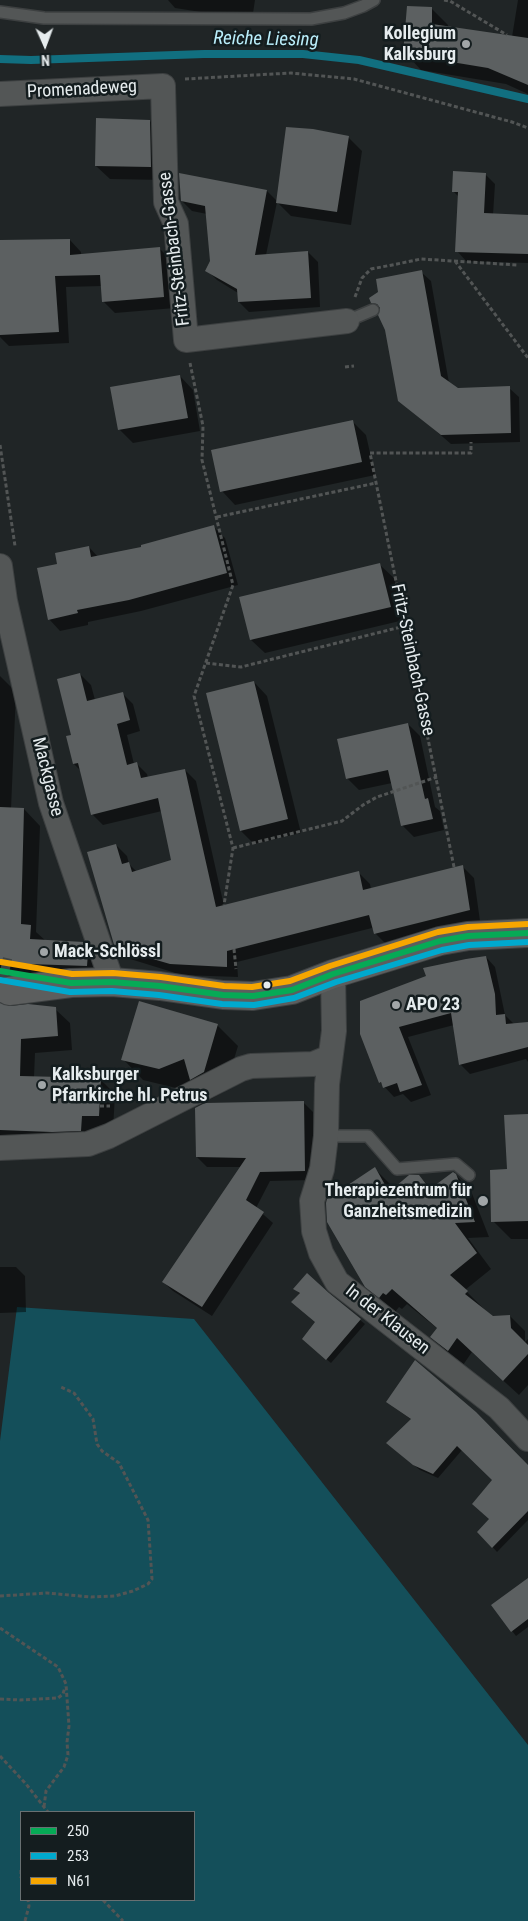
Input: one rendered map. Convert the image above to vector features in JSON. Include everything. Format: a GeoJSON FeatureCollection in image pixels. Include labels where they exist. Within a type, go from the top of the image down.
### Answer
{"type":"FeatureCollection","features":[{"type":"Feature","properties":{"kind":"main road"},"geometry":{"type":"LineString","coordinates":[[9,982],[112,982],[237,996],[253,996],[292,990],[333,974],[440,941],[468,936],[528,933]]}},
{"type":"Feature","properties":{"kind":"street","name":"Promenadeweg"},"geometry":{"type":"LineString","coordinates":[[0,94],[163,86]]}},
{"type":"Feature","properties":{"kind":"street","name":"Fritz-Steinbach-Gasse"},"geometry":{"type":"LineString","coordinates":[[163,86],[166,202],[176,224],[186,340],[347,321]]}},
{"type":"Feature","properties":{"kind":"street","name":"Mackgasse"},"geometry":{"type":"LineString","coordinates":[[0,566],[5,601],[51,802],[112,982]]}},
{"type":"Feature","properties":{"kind":"street","name":"In der Klausen"},"geometry":{"type":"LineString","coordinates":[[333,974],[334,1031],[327,1084],[326,1136],[322,1170],[312,1201],[314,1232],[321,1253],[337,1282],[498,1408],[528,1439]]}},
{"type":"Feature","properties":{"kind":"street"},"geometry":{"type":"LineString","coordinates":[[0,1148],[88,1144],[109,1136],[241,1069],[251,1066],[313,1064],[330,1057]]}},
{"type":"Feature","properties":{"kind":"lane"},"geometry":{"type":"LineString","coordinates":[[0,12],[44,18],[311,19],[344,13],[374,0]]}},
{"type":"Feature","properties":{"kind":"lane"},"geometry":{"type":"LineString","coordinates":[[347,321],[373,310]]}},
{"type":"Feature","properties":{"kind":"lane"},"geometry":{"type":"LineString","coordinates":[[326,1136],[368,1136],[397,1169],[456,1164],[469,1175]]}},
{"type":"Feature","properties":{"kind":"path"},"geometry":{"type":"LineString","coordinates":[[444,0],[450,0],[507,35]]}},
{"type":"Feature","properties":{"kind":"path"},"geometry":{"type":"LineString","coordinates":[[163,86],[194,78],[291,73],[346,78],[512,122],[528,128]]}},
{"type":"Feature","properties":{"kind":"path"},"geometry":{"type":"LineString","coordinates":[[347,321],[362,278],[371,269],[421,259],[517,265]]}},
{"type":"Feature","properties":{"kind":"path"},"geometry":{"type":"LineString","coordinates":[[454,260],[528,358]]}},
{"type":"Feature","properties":{"kind":"path"},"geometry":{"type":"LineString","coordinates":[[186,340],[203,426],[202,460],[234,585],[194,696],[233,848],[224,905]]}},
{"type":"Feature","properties":{"kind":"path"},"geometry":{"type":"LineString","coordinates":[[345,367],[354,366]]}},
{"type":"Feature","properties":{"kind":"path","name":"Fritz-Steinbach-Gasse"},"geometry":{"type":"LineString","coordinates":[[454,868],[370,454],[471,452],[472,442]]}},
{"type":"Feature","properties":{"kind":"path"},"geometry":{"type":"LineString","coordinates":[[0,445],[16,547]]}},
{"type":"Feature","properties":{"kind":"path"},"geometry":{"type":"LineString","coordinates":[[217,517],[376,483]]}},
{"type":"Feature","properties":{"kind":"path"},"geometry":{"type":"LineString","coordinates":[[206,662],[241,667],[405,626]]}},
{"type":"Feature","properties":{"kind":"path"},"geometry":{"type":"LineString","coordinates":[[233,848],[342,821],[377,797],[437,777]]}},
{"type":"Feature","properties":{"kind":"path"},"geometry":{"type":"LineString","coordinates":[[227,970],[236,970],[234,949]]}},
{"type":"Feature","properties":{"kind":"path"},"geometry":{"type":"LineString","coordinates":[[0,1596],[47,1592],[91,1598],[115,1596],[134,1591],[148,1584],[152,1579],[148,1520],[119,1463],[102,1451],[97,1444],[97,1435],[90,1414],[74,1394],[61,1387]]}},
{"type":"Feature","properties":{"kind":"path"},"geometry":{"type":"LineString","coordinates":[[0,1628],[58,1667],[66,1684],[69,1726],[68,1755],[64,1767],[46,1792],[44,1807]]}},
{"type":"Feature","properties":{"kind":"path"},"geometry":{"type":"LineString","coordinates":[[0,1699],[58,1698],[63,1694],[66,1684]]}},
{"type":"Feature","properties":{"kind":"path"},"geometry":{"type":"LineString","coordinates":[[0,1756],[47,1811]]}},
{"type":"Feature","properties":{"kind":"path"},"geometry":{"type":"LineString","coordinates":[[25,1921],[29,1906],[28,1901]]}},
{"type":"Feature","properties":{"kind":"path"},"geometry":{"type":"LineString","coordinates":[[104,1901],[123,1921]]}},
{"type":"Feature","properties":{"kind":"shaded area"},"geometry":{"type":"Polygon","coordinates":[[[17,1307],[194,1319],[528,1745],[528,1921],[0,1921],[0,1441],[17,1307]]]}},
{"type":"Feature","properties":{"kind":"building","name":"Kollegium Kalksburg"},"geometry":{"type":"Polygon","coordinates":[[[407,6],[432,7],[432,24],[528,38],[528,85],[488,68],[403,54],[407,6]]]}},
{"type":"Feature","properties":{"kind":"building"},"geometry":{"type":"Polygon","coordinates":[[[96,118],[150,120],[151,167],[95,166],[96,118]]]}},
{"type":"Feature","properties":{"kind":"building"},"geometry":{"type":"Polygon","coordinates":[[[286,127],[313,129],[349,136],[337,212],[276,203],[286,127]]]}},
{"type":"Feature","properties":{"kind":"building"},"geometry":{"type":"Polygon","coordinates":[[[453,171],[486,173],[484,213],[528,215],[528,254],[455,252],[458,192],[452,192],[453,171]]]}},
{"type":"Feature","properties":{"kind":"building"},"geometry":{"type":"Polygon","coordinates":[[[179,173],[267,190],[255,255],[308,251],[311,298],[238,302],[237,289],[205,271],[210,261],[205,206],[181,201],[179,173]]]}},
{"type":"Feature","properties":{"kind":"building"},"geometry":{"type":"Polygon","coordinates":[[[70,239],[70,255],[160,247],[164,297],[102,302],[100,275],[55,276],[59,332],[0,335],[0,240],[70,239]]]}},
{"type":"Feature","properties":{"kind":"building"},"geometry":{"type":"Polygon","coordinates":[[[422,270],[441,376],[458,388],[510,386],[511,433],[441,435],[398,401],[385,330],[378,315],[380,308],[377,304],[371,303],[369,298],[378,292],[376,279],[422,270]]]}},
{"type":"Feature","properties":{"kind":"building"},"geometry":{"type":"Polygon","coordinates":[[[180,375],[188,418],[118,430],[110,387],[180,375]]]}},
{"type":"Feature","properties":{"kind":"building"},"geometry":{"type":"Polygon","coordinates":[[[353,420],[362,462],[220,492],[211,450],[353,420]]]}},
{"type":"Feature","properties":{"kind":"building"},"geometry":{"type":"Polygon","coordinates":[[[214,525],[227,573],[129,600],[77,610],[78,613],[48,620],[37,568],[57,564],[55,553],[89,546],[91,557],[141,547],[141,545],[214,525]]]}},
{"type":"Feature","properties":{"kind":"building"},"geometry":{"type":"Polygon","coordinates":[[[380,563],[391,607],[250,640],[239,597],[380,563]]]}},
{"type":"Feature","properties":{"kind":"building"},"geometry":{"type":"Polygon","coordinates":[[[80,673],[87,701],[123,692],[130,720],[117,724],[127,765],[137,762],[141,778],[185,769],[216,907],[359,871],[363,890],[463,865],[470,910],[374,934],[369,915],[227,951],[227,967],[170,964],[115,948],[87,852],[116,844],[122,864],[129,862],[132,872],[171,860],[158,798],[91,815],[78,763],[73,764],[66,736],[71,735],[57,679],[80,673]]]}},
{"type":"Feature","properties":{"kind":"building"},"geometry":{"type":"Polygon","coordinates":[[[254,681],[288,819],[240,831],[206,693],[254,681]]]}},
{"type":"Feature","properties":{"kind":"building"},"geometry":{"type":"Polygon","coordinates":[[[408,723],[425,799],[428,798],[433,819],[401,826],[388,770],[346,779],[337,739],[408,723]]]}},
{"type":"Feature","properties":{"kind":"building","name":"Mack-Schlössl"},"geometry":{"type":"Polygon","coordinates":[[[0,807],[24,808],[21,924],[31,925],[30,939],[84,942],[88,953],[87,966],[0,963],[0,807]]]}},
{"type":"Feature","properties":{"kind":"building"},"geometry":{"type":"Polygon","coordinates":[[[486,956],[495,994],[496,1015],[505,1014],[506,1024],[528,1022],[528,1047],[459,1065],[451,1013],[399,1027],[422,1085],[400,1092],[397,1083],[383,1088],[381,1082],[379,1083],[360,1034],[360,1001],[426,976],[423,968],[486,956]]]}},
{"type":"Feature","properties":{"kind":"building"},"geometry":{"type":"Polygon","coordinates":[[[139,1001],[218,1024],[204,1072],[190,1080],[184,1059],[159,1069],[121,1060],[139,1001]]]}},
{"type":"Feature","properties":{"kind":"building","name":"Kalksburger Pfarrkirche hl. Petrus"},"geometry":{"type":"Polygon","coordinates":[[[0,1003],[11,1006],[28,1004],[56,1007],[58,1036],[21,1039],[20,1076],[101,1078],[99,1116],[82,1116],[81,1131],[0,1130],[0,1003]]]}},
{"type":"Feature","properties":{"kind":"building"},"geometry":{"type":"Polygon","coordinates":[[[304,1101],[305,1171],[260,1172],[246,1200],[264,1212],[202,1307],[162,1282],[246,1158],[196,1157],[195,1108],[205,1103],[304,1101]]]}},
{"type":"Feature","properties":{"kind":"building"},"geometry":{"type":"Polygon","coordinates":[[[528,1114],[528,1221],[491,1222],[490,1170],[507,1169],[504,1115],[528,1114]]]}},
{"type":"Feature","properties":{"kind":"building"},"geometry":{"type":"Polygon","coordinates":[[[375,1167],[389,1192],[409,1175],[419,1175],[430,1189],[453,1172],[456,1174],[475,1222],[455,1223],[477,1253],[450,1275],[468,1291],[465,1294],[493,1316],[510,1315],[511,1328],[528,1345],[528,1354],[503,1381],[457,1338],[448,1351],[430,1337],[437,1328],[392,1289],[386,1295],[383,1293],[379,1298],[365,1287],[327,1222],[326,1203],[327,1199],[375,1167]]]}},
{"type":"Feature","properties":{"kind":"building"},"geometry":{"type":"Polygon","coordinates":[[[307,1273],[361,1319],[326,1360],[302,1339],[315,1322],[291,1302],[300,1293],[293,1289],[307,1273]]]}},
{"type":"Feature","properties":{"kind":"building"},"geometry":{"type":"Polygon","coordinates":[[[415,1360],[476,1412],[528,1465],[528,1511],[492,1548],[477,1532],[489,1519],[472,1504],[492,1480],[457,1446],[433,1474],[413,1465],[386,1443],[411,1419],[386,1402],[415,1360]]]}},
{"type":"Feature","properties":{"kind":"building"},"geometry":{"type":"Polygon","coordinates":[[[528,1578],[528,1619],[511,1632],[491,1605],[528,1578]]]}},
{"type":"Feature","properties":{"kind":"waterway","name":"Reiche Liesing"},"geometry":{"type":"LineString","coordinates":[[0,59],[31,60],[204,54],[303,54],[359,60],[528,99]]}},
{"type":"Feature","properties":{"kind":"tunnel"},"geometry":{"type":"LineString","coordinates":[[0,971],[9,973]]}},
{"type":"Feature","properties":{"kind":"transit line","name":"N61"},"geometry":{"type":"LineString","coordinates":[[1,962],[72,974],[113,973],[161,977],[224,986],[252,987],[290,981],[330,966],[438,932],[468,927],[528,924]]}},
{"type":"Feature","properties":{"kind":"transit line","name":"250"},"geometry":{"type":"LineString","coordinates":[[0,971],[71,983],[112,982],[160,986],[223,995],[253,996],[292,990],[333,974],[440,941],[468,936],[528,933]]}},
{"type":"Feature","properties":{"kind":"transit line","name":"253"},"geometry":{"type":"LineString","coordinates":[[0,980],[70,992],[112,991],[159,995],[222,1004],[254,1005],[294,998],[336,982],[442,950],[469,945],[528,942]]}},
{"type":"Feature","properties":{"kind":"place","name":"Kollegium Kalksburg"},"geometry":{"type":"Point","coordinates":[466,44]}},
{"type":"Feature","properties":{"kind":"place","name":"Mack-Schlössl"},"geometry":{"type":"Point","coordinates":[44,952]}},
{"type":"Feature","properties":{"kind":"place","name":"APO 23"},"geometry":{"type":"Point","coordinates":[396,1005]}},
{"type":"Feature","properties":{"kind":"place","name":"Kalksburger Pfarrkirche hl. Petrus"},"geometry":{"type":"Point","coordinates":[42,1085]}},
{"type":"Feature","properties":{"kind":"place","name":"Therapiezentrum für Ganzheitsmedizin"},"geometry":{"type":"Point","coordinates":[483,1201]}}]}
